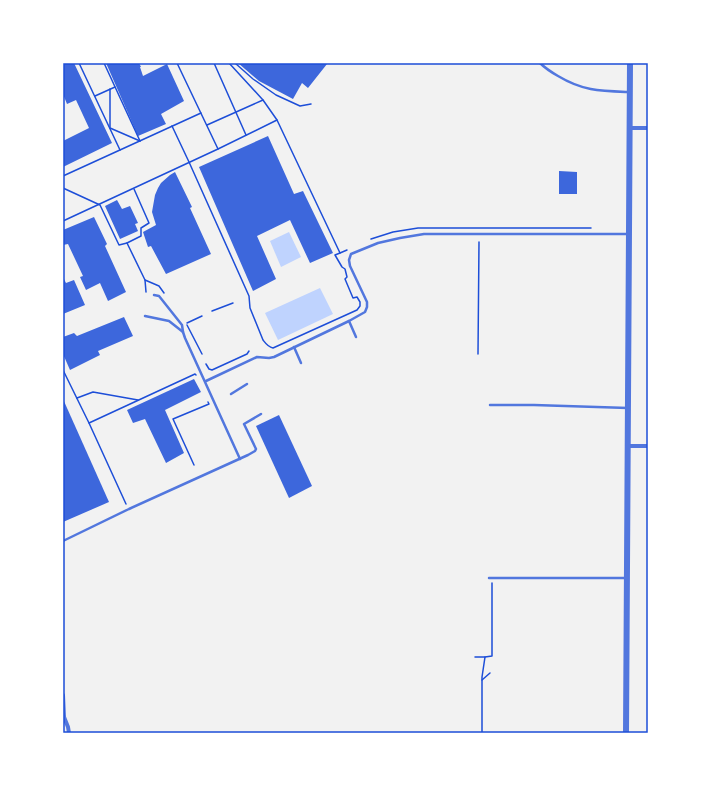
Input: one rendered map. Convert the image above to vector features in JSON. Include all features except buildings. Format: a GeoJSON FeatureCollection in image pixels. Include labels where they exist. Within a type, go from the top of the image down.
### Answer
{"type":"FeatureCollection","features":[{"type":"Feature","properties":{"kind":"street"},"geometry":{"type":"LineString","coordinates":[[626,733],[630,63]]}},
{"type":"Feature","properties":{"kind":"street"},"geometry":{"type":"LineString","coordinates":[[629,128],[648,128]]}},
{"type":"Feature","properties":{"kind":"street"},"geometry":{"type":"LineString","coordinates":[[627,446],[648,446]]}},
{"type":"Feature","properties":{"kind":"street"},"geometry":{"type":"LineString","coordinates":[[63,695],[63,718],[68,727],[69,733]]}},
{"type":"Feature","properties":{"kind":"lane"},"geometry":{"type":"LineString","coordinates":[[540,63],[569,83],[582,88],[630,92]]}},
{"type":"Feature","properties":{"kind":"lane"},"geometry":{"type":"LineString","coordinates":[[206,381],[257,357],[274,357],[350,321],[365,312],[367,302],[350,266],[349,260],[351,254],[378,243],[424,234],[629,234]]}},
{"type":"Feature","properties":{"kind":"lane"},"geometry":{"type":"LineString","coordinates":[[154,296],[159,296],[182,325],[183,332],[240,459]]}},
{"type":"Feature","properties":{"kind":"lane"},"geometry":{"type":"LineString","coordinates":[[145,316],[169,321],[183,332]]}},
{"type":"Feature","properties":{"kind":"lane"},"geometry":{"type":"LineString","coordinates":[[350,321],[356,337]]}},
{"type":"Feature","properties":{"kind":"lane"},"geometry":{"type":"LineString","coordinates":[[294,347],[301,363]]}},
{"type":"Feature","properties":{"kind":"lane"},"geometry":{"type":"LineString","coordinates":[[231,394],[247,384]]}},
{"type":"Feature","properties":{"kind":"lane"},"geometry":{"type":"LineString","coordinates":[[490,405],[628,408]]}},
{"type":"Feature","properties":{"kind":"lane"},"geometry":{"type":"LineString","coordinates":[[63,541],[255,451],[256,449],[244,424],[261,414]]}},
{"type":"Feature","properties":{"kind":"lane"},"geometry":{"type":"LineString","coordinates":[[489,578],[627,578]]}},
{"type":"Feature","properties":{"kind":"path"},"geometry":{"type":"LineString","coordinates":[[79,63],[120,150]]}},
{"type":"Feature","properties":{"kind":"path"},"geometry":{"type":"LineString","coordinates":[[104,63],[140,142]]}},
{"type":"Feature","properties":{"kind":"path"},"geometry":{"type":"LineString","coordinates":[[177,63],[218,149]]}},
{"type":"Feature","properties":{"kind":"path"},"geometry":{"type":"LineString","coordinates":[[214,63],[246,135]]}},
{"type":"Feature","properties":{"kind":"path"},"geometry":{"type":"LineString","coordinates":[[228,63],[263,100],[277,120],[340,252]]}},
{"type":"Feature","properties":{"kind":"path"},"geometry":{"type":"LineString","coordinates":[[236,63],[253,79],[276,95],[300,106],[311,104]]}},
{"type":"Feature","properties":{"kind":"path"},"geometry":{"type":"LineString","coordinates":[[95,96],[115,87]]}},
{"type":"Feature","properties":{"kind":"path"},"geometry":{"type":"LineString","coordinates":[[110,89],[110,128]]}},
{"type":"Feature","properties":{"kind":"path"},"geometry":{"type":"LineString","coordinates":[[207,125],[263,100]]}},
{"type":"Feature","properties":{"kind":"path"},"geometry":{"type":"LineString","coordinates":[[63,176],[201,113]]}},
{"type":"Feature","properties":{"kind":"path"},"geometry":{"type":"LineString","coordinates":[[63,221],[134,189],[277,120]]}},
{"type":"Feature","properties":{"kind":"path"},"geometry":{"type":"LineString","coordinates":[[172,126],[249,296],[250,308],[269,348],[273,348],[357,310],[360,306],[360,302],[357,297],[353,298],[345,278],[347,277],[345,269],[335,256],[340,252],[347,250]]}},
{"type":"Feature","properties":{"kind":"path"},"geometry":{"type":"LineString","coordinates":[[110,128],[140,142]]}},
{"type":"Feature","properties":{"kind":"path"},"geometry":{"type":"LineString","coordinates":[[63,188],[100,205],[119,245],[141,236],[141,228],[149,223],[134,189]]}},
{"type":"Feature","properties":{"kind":"path"},"geometry":{"type":"LineString","coordinates":[[367,241],[393,232],[418,228],[594,228]]}},
{"type":"Feature","properties":{"kind":"path"},"geometry":{"type":"LineString","coordinates":[[478,354],[479,242]]}},
{"type":"Feature","properties":{"kind":"path"},"geometry":{"type":"LineString","coordinates":[[127,243],[145,280],[146,292]]}},
{"type":"Feature","properties":{"kind":"path"},"geometry":{"type":"LineString","coordinates":[[145,280],[159,286],[164,293]]}},
{"type":"Feature","properties":{"kind":"path"},"geometry":{"type":"LineString","coordinates":[[212,311],[232,303]]}},
{"type":"Feature","properties":{"kind":"path"},"geometry":{"type":"LineString","coordinates":[[202,316],[187,323],[202,354]]}},
{"type":"Feature","properties":{"kind":"path"},"geometry":{"type":"LineString","coordinates":[[206,364],[209,369],[212,370],[247,354],[249,351]]}},
{"type":"Feature","properties":{"kind":"path"},"geometry":{"type":"LineString","coordinates":[[63,370],[129,509]]}},
{"type":"Feature","properties":{"kind":"path"},"geometry":{"type":"LineString","coordinates":[[89,423],[196,374],[198,380]]}},
{"type":"Feature","properties":{"kind":"path"},"geometry":{"type":"LineString","coordinates":[[77,398],[93,392],[139,400]]}},
{"type":"Feature","properties":{"kind":"path"},"geometry":{"type":"LineString","coordinates":[[194,465],[173,419],[209,404],[206,398]]}},
{"type":"Feature","properties":{"kind":"path"},"geometry":{"type":"LineString","coordinates":[[475,657],[492,656],[492,578]]}},
{"type":"Feature","properties":{"kind":"path"},"geometry":{"type":"LineString","coordinates":[[482,733],[482,680],[485,657]]}},
{"type":"Feature","properties":{"kind":"path"},"geometry":{"type":"LineString","coordinates":[[482,680],[490,673]]}},
{"type":"Feature","properties":{"kind":"water"},"geometry":{"type":"Polygon","coordinates":[[[289,232],[301,257],[281,267],[270,241],[289,232]]]}},
{"type":"Feature","properties":{"kind":"water"},"geometry":{"type":"Polygon","coordinates":[[[320,288],[333,314],[278,340],[265,313],[320,288]]]}}]}
